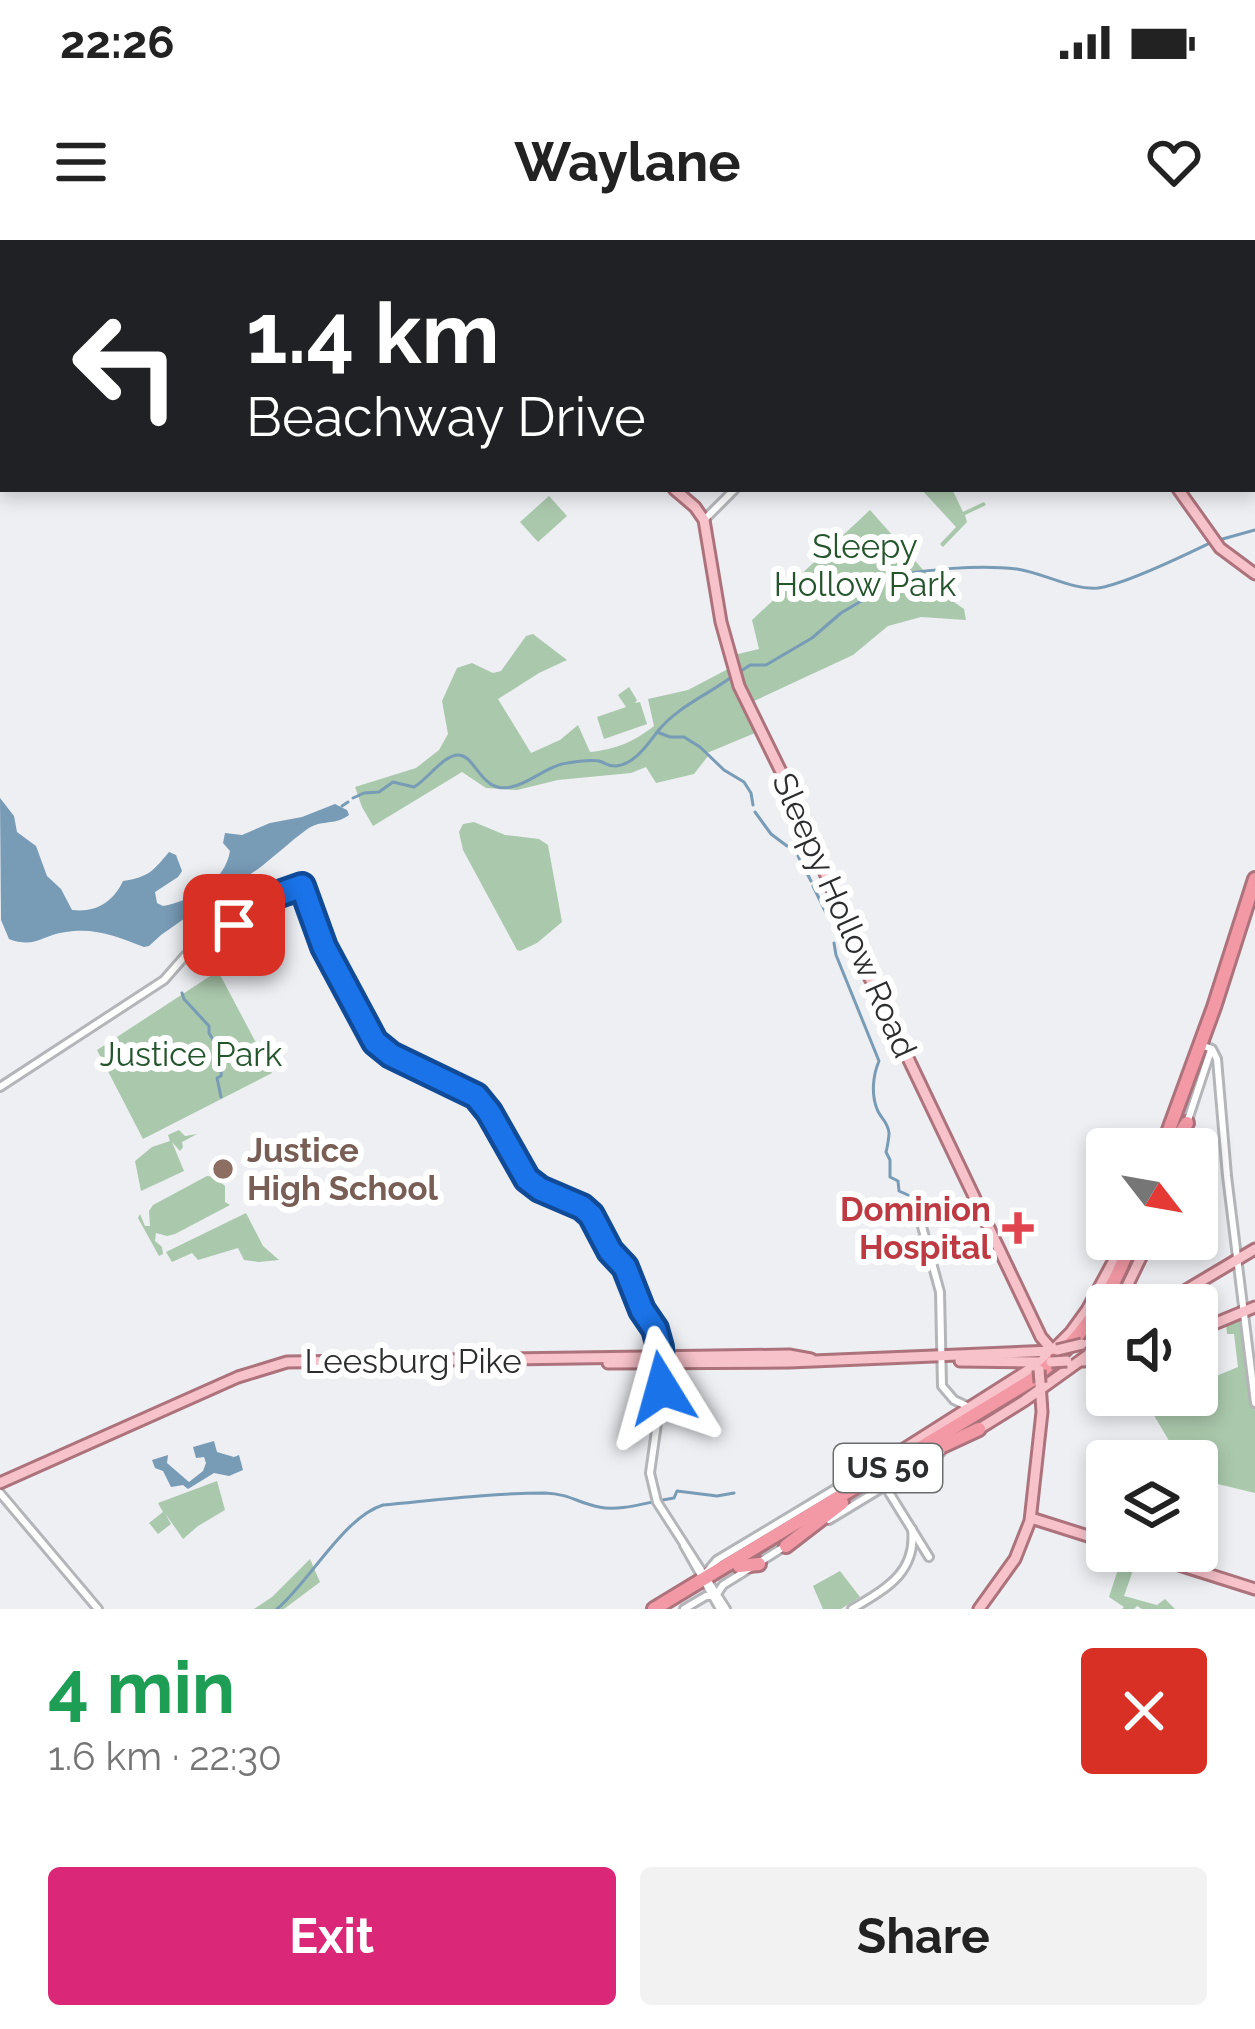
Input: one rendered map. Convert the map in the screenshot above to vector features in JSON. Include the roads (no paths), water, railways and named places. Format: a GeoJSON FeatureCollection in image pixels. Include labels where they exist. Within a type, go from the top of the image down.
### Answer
{"type":"FeatureCollection","features":[{"type":"Feature","properties":{"kind":"highway"},"geometry":{"type":"LineString","coordinates":[[1177,1128],[1255,879]]}},
{"type":"Feature","properties":{"kind":"highway"},"geometry":{"type":"LineString","coordinates":[[1229,961],[1255,896]]}},
{"type":"Feature","properties":{"kind":"highway"},"geometry":{"type":"LineString","coordinates":[[1184,1128],[1187,1123]]}},
{"type":"Feature","properties":{"kind":"highway","name":"US 50"},"geometry":{"type":"LineString","coordinates":[[674,1608],[805,1512],[1032,1380],[1090,1323],[1127,1260]]}},
{"type":"Feature","properties":{"kind":"highway","name":"US 50"},"geometry":{"type":"LineString","coordinates":[[653,1609],[707,1584],[852,1495],[883,1482],[1035,1383],[1086,1331]]}},
{"type":"Feature","properties":{"kind":"highway"},"geometry":{"type":"LineString","coordinates":[[883,1482],[979,1429]]}},
{"type":"Feature","properties":{"kind":"highway"},"geometry":{"type":"LineString","coordinates":[[903,1451],[950,1430]]}},
{"type":"Feature","properties":{"kind":"highway"},"geometry":{"type":"LineString","coordinates":[[805,1512],[858,1478]]}},
{"type":"Feature","properties":{"kind":"highway"},"geometry":{"type":"LineString","coordinates":[[786,1546],[852,1495]]}},
{"type":"Feature","properties":{"kind":"highway"},"geometry":{"type":"LineString","coordinates":[[739,1566],[759,1564]]}},
{"type":"Feature","properties":{"kind":"highway"},"geometry":{"type":"LineString","coordinates":[[653,1609],[668,1589],[676,1592],[707,1584]]}},
{"type":"Feature","properties":{"kind":"main road"},"geometry":{"type":"LineString","coordinates":[[678,492],[704,520]]}},
{"type":"Feature","properties":{"kind":"main road"},"geometry":{"type":"LineString","coordinates":[[1180,492],[1215,542],[1252,570]]}},
{"type":"Feature","properties":{"kind":"main road","name":"Sleepy Hollow Road"},"geometry":{"type":"LineString","coordinates":[[704,520],[721,622],[738,684],[789,788],[866,970],[1041,1336],[1046,1367]]}},
{"type":"Feature","properties":{"kind":"main road"},"geometry":{"type":"LineString","coordinates":[[970,1212],[978,1201]]}},
{"type":"Feature","properties":{"kind":"main road"},"geometry":{"type":"LineString","coordinates":[[1197,1284],[1255,1249]]}},
{"type":"Feature","properties":{"kind":"main road"},"geometry":{"type":"LineString","coordinates":[[1218,1322],[1255,1307]]}},
{"type":"Feature","properties":{"kind":"main road"},"geometry":{"type":"LineString","coordinates":[[979,1429],[1024,1401],[1046,1367],[1086,1323]]}},
{"type":"Feature","properties":{"kind":"main road","name":"Leesburg Pike"},"geometry":{"type":"LineString","coordinates":[[0,1488],[60,1456],[278,1364],[789,1355],[1016,1361],[1046,1367],[1086,1343]]}},
{"type":"Feature","properties":{"kind":"main road"},"geometry":{"type":"LineString","coordinates":[[1071,1361],[1084,1351],[1082,1344]]}},
{"type":"Feature","properties":{"kind":"main road"},"geometry":{"type":"LineString","coordinates":[[858,1478],[1024,1374],[1086,1356]]}},
{"type":"Feature","properties":{"kind":"main road","name":"Leesburg Pike"},"geometry":{"type":"LineString","coordinates":[[941,1358],[1046,1367],[1086,1360]]}},
{"type":"Feature","properties":{"kind":"main road"},"geometry":{"type":"LineString","coordinates":[[1016,1361],[1025,1367],[1024,1374]]}},
{"type":"Feature","properties":{"kind":"main road"},"geometry":{"type":"LineString","coordinates":[[979,1609],[1018,1554],[1031,1515],[1046,1367]]}},
{"type":"Feature","properties":{"kind":"main road"},"geometry":{"type":"LineString","coordinates":[[1024,1401],[1034,1402],[1042,1412]]}},
{"type":"Feature","properties":{"kind":"main road"},"geometry":{"type":"LineString","coordinates":[[1031,1515],[1086,1532]]}},
{"type":"Feature","properties":{"kind":"main road"},"geometry":{"type":"LineString","coordinates":[[1207,1572],[1255,1586]]}},
{"type":"Feature","properties":{"kind":"main road"},"geometry":{"type":"LineString","coordinates":[[1214,1572],[1255,1586]]}},
{"type":"Feature","properties":{"kind":"street"},"geometry":{"type":"LineString","coordinates":[[704,520],[732,492]]}},
{"type":"Feature","properties":{"kind":"street"},"geometry":{"type":"LineString","coordinates":[[0,1087],[164,980],[185,956],[265,899],[302,886],[324,947],[375,1042],[391,1055],[476,1096],[527,1179],[588,1212],[625,1267],[655,1329],[661,1359],[662,1397],[650,1466],[654,1495],[723,1609]]}},
{"type":"Feature","properties":{"kind":"street"},"geometry":{"type":"LineString","coordinates":[[1187,1123],[1206,1066],[1205,1047]]}},
{"type":"Feature","properties":{"kind":"street"},"geometry":{"type":"LineString","coordinates":[[1205,1047],[1217,1059],[1255,1403]]}},
{"type":"Feature","properties":{"kind":"street"},"geometry":{"type":"LineString","coordinates":[[1206,1066],[1212,1061],[1218,1070]]}},
{"type":"Feature","properties":{"kind":"street"},"geometry":{"type":"LineString","coordinates":[[958,1416],[954,1400],[942,1386],[938,1284],[915,1201],[984,1215]]}},
{"type":"Feature","properties":{"kind":"street"},"geometry":{"type":"LineString","coordinates":[[954,1400],[973,1406]]}},
{"type":"Feature","properties":{"kind":"street"},"geometry":{"type":"LineString","coordinates":[[707,1584],[723,1585],[883,1482],[929,1557]]}},
{"type":"Feature","properties":{"kind":"street"},"geometry":{"type":"LineString","coordinates":[[0,1488],[98,1609]]}},
{"type":"Feature","properties":{"kind":"street"},"geometry":{"type":"LineString","coordinates":[[698,1562],[717,1560],[805,1512]]}},
{"type":"Feature","properties":{"kind":"street"},"geometry":{"type":"LineString","coordinates":[[852,1609],[906,1567],[913,1551],[912,1529]]}},
{"type":"Feature","properties":{"kind":"street"},"geometry":{"type":"LineString","coordinates":[[683,1542],[707,1584]]}},
{"type":"Feature","properties":{"kind":"street"},"geometry":{"type":"LineString","coordinates":[[707,1584],[717,1560]]}},
{"type":"Feature","properties":{"kind":"water"},"geometry":{"type":"Polygon","coordinates":[[[0,798],[14,816],[17,832],[36,846],[47,876],[72,910],[103,905],[123,881],[150,872],[169,852],[176,855],[182,871],[155,892],[157,903],[163,906],[185,900],[214,881],[227,862],[230,851],[223,843],[225,833],[242,835],[335,804],[349,815],[306,830],[149,946],[87,931],[26,943],[9,939],[1,920],[0,798]]]}},
{"type":"Feature","properties":{"kind":"water"},"geometry":{"type":"Polygon","coordinates":[[[214,1441],[217,1452],[239,1455],[243,1470],[229,1476],[214,1473],[188,1489],[171,1487],[163,1471],[155,1468],[152,1460],[168,1455],[167,1463],[189,1482],[206,1463],[204,1457],[196,1458],[193,1447],[214,1441]]]}},
{"type":"Feature","properties":{"kind":"waterway"},"geometry":{"type":"LineString","coordinates":[[1219,540],[1255,530]]}},
{"type":"Feature","properties":{"kind":"waterway"},"geometry":{"type":"LineString","coordinates":[[741,671],[750,665],[766,665],[812,638],[878,591],[888,576],[1001,568],[1098,588],[1138,576],[1210,543]]}},
{"type":"Feature","properties":{"kind":"waterway"},"geometry":{"type":"LineString","coordinates":[[353,798],[379,792],[393,782],[414,787],[447,759],[459,755],[501,788],[562,764],[590,760],[623,764],[640,753],[674,715],[733,676]]}},
{"type":"Feature","properties":{"kind":"waterway"},"geometry":{"type":"LineString","coordinates":[[657,732],[684,737],[700,747],[744,782],[753,805]]}},
{"type":"Feature","properties":{"kind":"waterway"},"geometry":{"type":"LineString","coordinates":[[342,806],[348,802]]}},
{"type":"Feature","properties":{"kind":"waterway"},"geometry":{"type":"LineString","coordinates":[[755,812],[787,846]]}},
{"type":"Feature","properties":{"kind":"waterway"},"geometry":{"type":"LineString","coordinates":[[798,856],[811,881]]}},
{"type":"Feature","properties":{"kind":"waterway"},"geometry":{"type":"LineString","coordinates":[[813,886],[828,917]]}},
{"type":"Feature","properties":{"kind":"waterway"},"geometry":{"type":"LineString","coordinates":[[834,943],[879,1061],[874,1097],[888,1129],[890,1177],[908,1195]]}},
{"type":"Feature","properties":{"kind":"waterway"},"geometry":{"type":"LineString","coordinates":[[182,993],[209,1026],[222,1055],[217,1078],[221,1097]]}},
{"type":"Feature","properties":{"kind":"waterway"},"geometry":{"type":"LineString","coordinates":[[277,1609],[355,1522],[383,1505],[545,1493],[617,1508],[674,1498],[677,1491],[734,1493]]}},
{"type":"Feature","properties":{"kind":"place","name":"Justice High School"},"geometry":{"type":"Point","coordinates":[223,1169]}},
{"type":"Feature","properties":{"kind":"place","name":"Dominion Hospital"},"geometry":{"type":"Point","coordinates":[1018,1228]}},
{"type":"Feature","properties":{"kind":"park label","name":"Sleepy Hollow Park"},"geometry":{"type":"Point","coordinates":[865,565]}},
{"type":"Feature","properties":{"kind":"park label","name":"Justice Park"},"geometry":{"type":"Point","coordinates":[191,1054]}}]}
